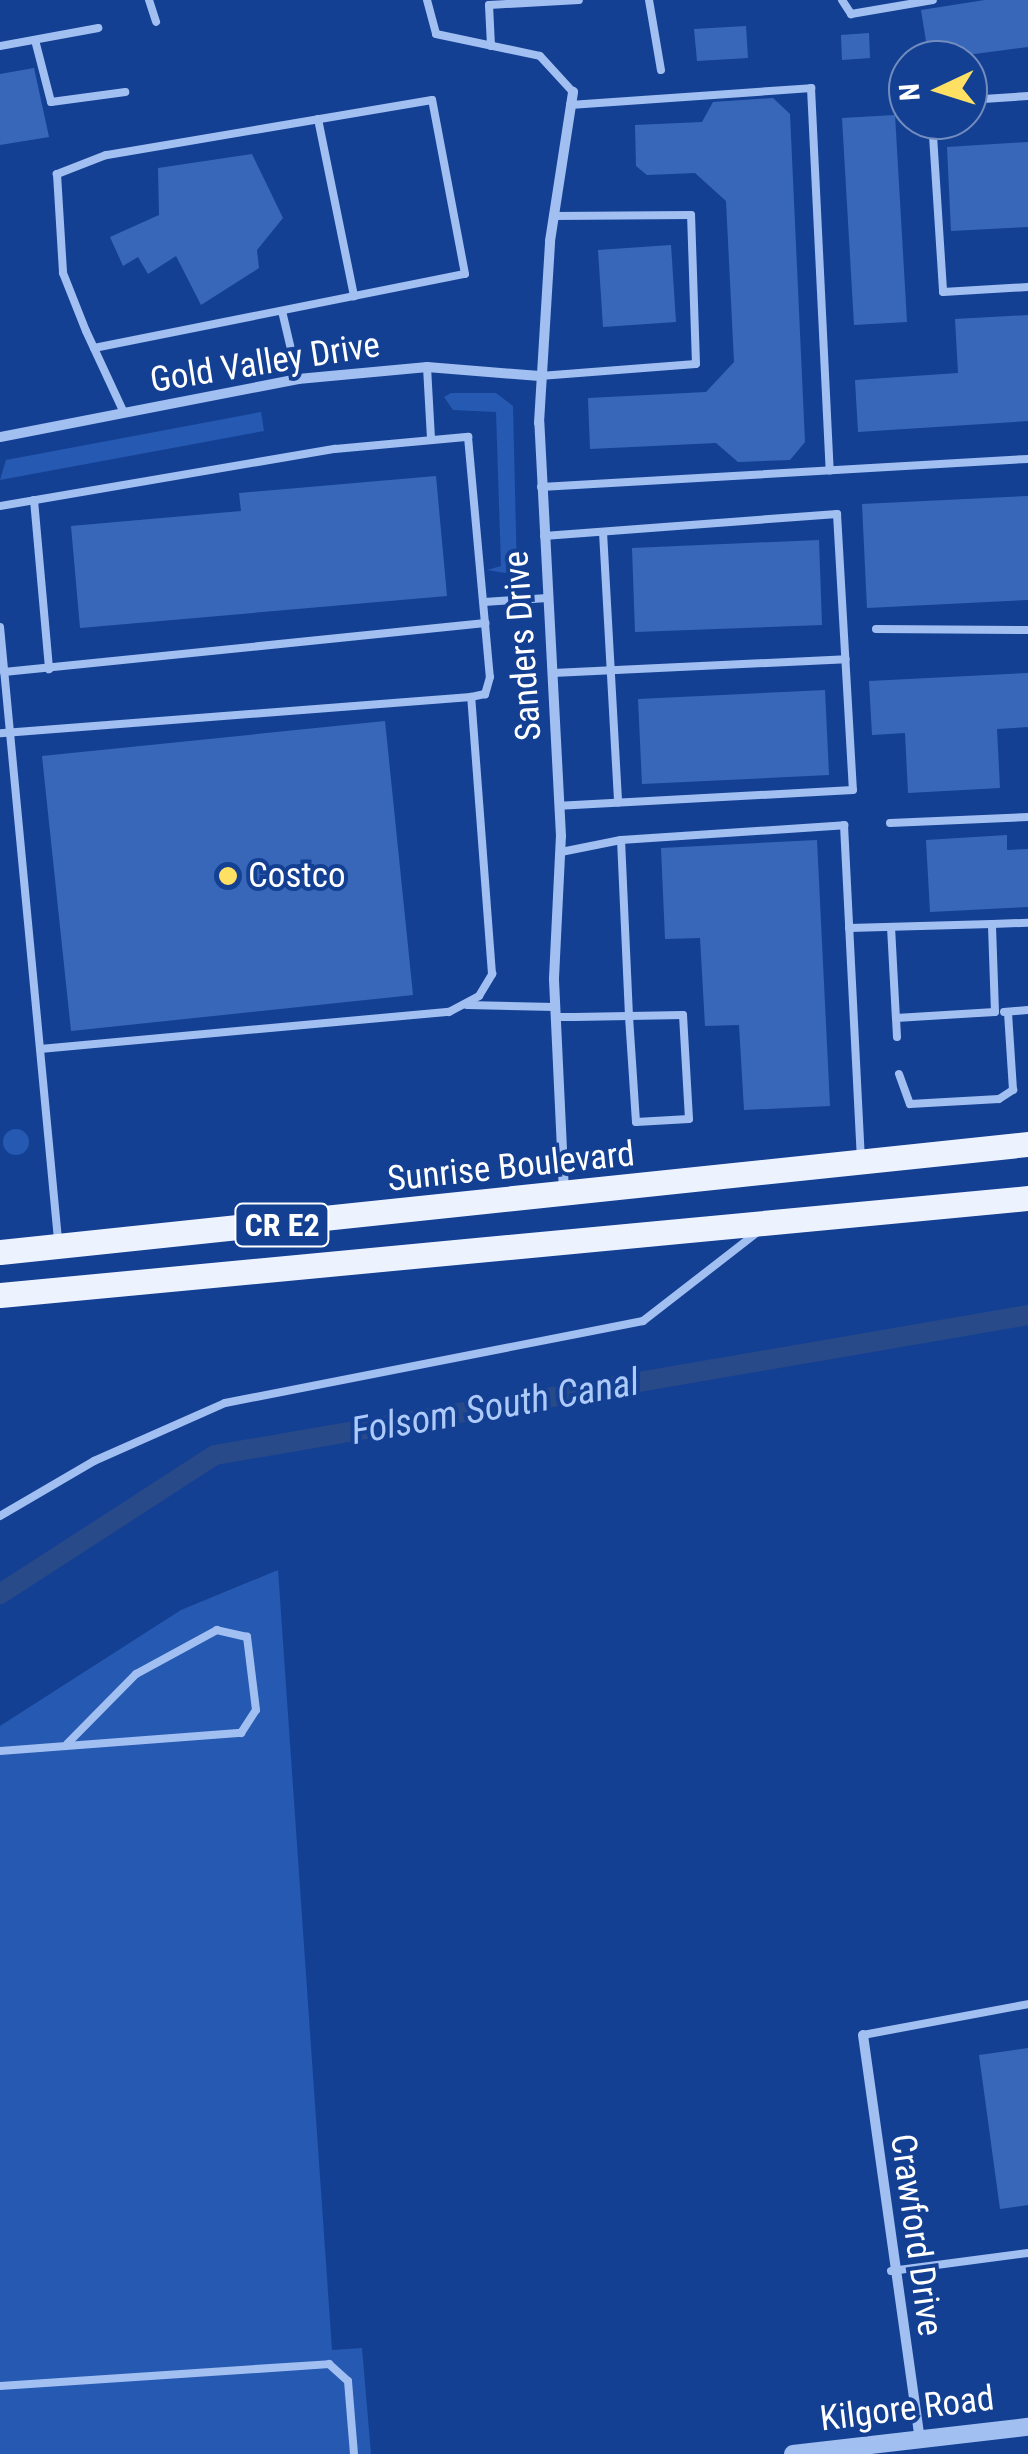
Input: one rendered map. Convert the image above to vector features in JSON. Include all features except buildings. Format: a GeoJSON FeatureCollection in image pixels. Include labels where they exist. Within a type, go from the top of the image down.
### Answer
{"type":"FeatureCollection","features":[{"type":"Feature","properties":{"kind":"main road","name":"Sunrise Boulevard"},"geometry":{"type":"LineString","coordinates":[[0,1252],[862,1168],[1028,1144]]}},
{"type":"Feature","properties":{"kind":"main road"},"geometry":{"type":"LineString","coordinates":[[462,1248],[540,1223],[564,1198]]}},
{"type":"Feature","properties":{"kind":"main road","name":"CR E2"},"geometry":{"type":"LineString","coordinates":[[0,1295],[462,1248],[1028,1198]]}},
{"type":"Feature","properties":{"kind":"street","name":"Sanders Drive"},"geometry":{"type":"LineString","coordinates":[[564,1198],[555,1012],[560,806],[541,487],[540,376],[553,216],[573,92]]}},
{"type":"Feature","properties":{"kind":"street","name":"Gold Valley Drive"},"geometry":{"type":"LineString","coordinates":[[0,437],[298,379],[427,367],[540,376]]}},
{"type":"Feature","properties":{"kind":"street","name":"Crawford Drive"},"geometry":{"type":"LineString","coordinates":[[863,2035],[890,2272],[921,2448]]}},
{"type":"Feature","properties":{"kind":"street","name":"Kilgore Road"},"geometry":{"type":"LineString","coordinates":[[793,2454],[921,2448],[1028,2427]]}},
{"type":"Feature","properties":{"kind":"lane"},"geometry":{"type":"LineString","coordinates":[[149,0],[156,22]]}},
{"type":"Feature","properties":{"kind":"lane"},"geometry":{"type":"LineString","coordinates":[[427,0],[436,34],[540,56],[573,92]]}},
{"type":"Feature","properties":{"kind":"lane"},"geometry":{"type":"LineString","coordinates":[[491,46],[487,2],[579,0]]}},
{"type":"Feature","properties":{"kind":"lane"},"geometry":{"type":"LineString","coordinates":[[649,0],[661,70]]}},
{"type":"Feature","properties":{"kind":"lane"},"geometry":{"type":"LineString","coordinates":[[842,0],[851,14],[933,0]]}},
{"type":"Feature","properties":{"kind":"lane"},"geometry":{"type":"LineString","coordinates":[[0,46],[98,28]]}},
{"type":"Feature","properties":{"kind":"lane"},"geometry":{"type":"LineString","coordinates":[[35,40],[51,102],[125,92]]}},
{"type":"Feature","properties":{"kind":"lane"},"geometry":{"type":"LineString","coordinates":[[570,105],[811,88],[830,470]]}},
{"type":"Feature","properties":{"kind":"lane"},"geometry":{"type":"LineString","coordinates":[[988,99],[1028,96]]}},
{"type":"Feature","properties":{"kind":"lane"},"geometry":{"type":"LineString","coordinates":[[94,348],[464,274],[432,100],[106,155],[57,174],[62,274],[94,348],[124,413]]}},
{"type":"Feature","properties":{"kind":"lane"},"geometry":{"type":"LineString","coordinates":[[318,119],[354,296]]}},
{"type":"Feature","properties":{"kind":"lane"},"geometry":{"type":"LineString","coordinates":[[933,140],[943,292],[1028,287]]}},
{"type":"Feature","properties":{"kind":"lane"},"geometry":{"type":"LineString","coordinates":[[540,376],[696,364],[691,215],[553,216]]}},
{"type":"Feature","properties":{"kind":"lane"},"geometry":{"type":"LineString","coordinates":[[282,310],[298,379]]}},
{"type":"Feature","properties":{"kind":"lane"},"geometry":{"type":"LineString","coordinates":[[427,367],[431,440]]}},
{"type":"Feature","properties":{"kind":"lane"},"geometry":{"type":"LineString","coordinates":[[0,506],[431,440],[472,440],[490,678],[485,694],[471,697],[5,732]]}},
{"type":"Feature","properties":{"kind":"lane"},"geometry":{"type":"LineString","coordinates":[[541,487],[1028,459]]}},
{"type":"Feature","properties":{"kind":"lane"},"geometry":{"type":"LineString","coordinates":[[34,500],[49,668]]}},
{"type":"Feature","properties":{"kind":"lane"},"geometry":{"type":"LineString","coordinates":[[544,536],[837,514],[854,790],[560,806]]}},
{"type":"Feature","properties":{"kind":"lane"},"geometry":{"type":"LineString","coordinates":[[603,532],[618,802]]}},
{"type":"Feature","properties":{"kind":"lane"},"geometry":{"type":"LineString","coordinates":[[484,602],[548,598]]}},
{"type":"Feature","properties":{"kind":"lane"},"geometry":{"type":"LineString","coordinates":[[4,672],[486,623]]}},
{"type":"Feature","properties":{"kind":"lane"},"geometry":{"type":"LineString","coordinates":[[0,627],[5,732],[59,1246]]}},
{"type":"Feature","properties":{"kind":"lane"},"geometry":{"type":"LineString","coordinates":[[876,630],[1028,630]]}},
{"type":"Feature","properties":{"kind":"lane"},"geometry":{"type":"LineString","coordinates":[[553,673],[846,659]]}},
{"type":"Feature","properties":{"kind":"lane"},"geometry":{"type":"LineString","coordinates":[[467,1005],[492,974],[471,697]]}},
{"type":"Feature","properties":{"kind":"lane"},"geometry":{"type":"LineString","coordinates":[[890,823],[1028,817]]}},
{"type":"Feature","properties":{"kind":"lane"},"geometry":{"type":"LineString","coordinates":[[560,852],[621,840],[844,825],[862,1168]]}},
{"type":"Feature","properties":{"kind":"lane"},"geometry":{"type":"LineString","coordinates":[[40,1050],[467,1005],[629,1016],[683,1015],[690,1119],[636,1122],[629,1016],[621,840]]}},
{"type":"Feature","properties":{"kind":"lane"},"geometry":{"type":"LineString","coordinates":[[849,928],[1028,923]]}},
{"type":"Feature","properties":{"kind":"lane"},"geometry":{"type":"LineString","coordinates":[[992,924],[994,1012]]}},
{"type":"Feature","properties":{"kind":"lane"},"geometry":{"type":"LineString","coordinates":[[892,926],[897,1036]]}},
{"type":"Feature","properties":{"kind":"lane"},"geometry":{"type":"LineString","coordinates":[[896,1018],[1028,1010]]}},
{"type":"Feature","properties":{"kind":"lane"},"geometry":{"type":"LineString","coordinates":[[899,1074],[910,1104],[999,1099],[1012,1090],[1008,1012]]}},
{"type":"Feature","properties":{"kind":"lane"},"geometry":{"type":"LineString","coordinates":[[0,1516],[225,1403],[643,1321],[766,1224]]}},
{"type":"Feature","properties":{"kind":"lane"},"geometry":{"type":"LineString","coordinates":[[0,1751],[241,1734],[256,1710],[247,1638],[217,1630],[136,1674],[67,1744]]}},
{"type":"Feature","properties":{"kind":"lane"},"geometry":{"type":"LineString","coordinates":[[863,2035],[1028,2004]]}},
{"type":"Feature","properties":{"kind":"lane"},"geometry":{"type":"LineString","coordinates":[[890,2272],[1028,2253]]}},
{"type":"Feature","properties":{"kind":"lane"},"geometry":{"type":"LineString","coordinates":[[0,2386],[329,2364],[348,2380],[354,2454]]}},
{"type":"Feature","properties":{"kind":"shaded area"},"geometry":{"type":"Polygon","coordinates":[[[451,393],[496,393],[513,406],[517,575],[487,570],[501,566],[496,412],[453,410],[444,397],[451,393]]]}},
{"type":"Feature","properties":{"kind":"shaded area"},"geometry":{"type":"Polygon","coordinates":[[[261,412],[264,431],[0,480],[6,460],[261,412]]]}},
{"type":"Feature","properties":{"kind":"shaded area"},"geometry":{"type":"Polygon","coordinates":[[[16,1129],[25,1133],[29,1142],[25,1151],[16,1155],[7,1151],[3,1142],[7,1133],[16,1129]]]}},
{"type":"Feature","properties":{"kind":"shaded area"},"geometry":{"type":"Polygon","coordinates":[[[278,1570],[332,2350],[362,2348],[371,2454],[0,2454],[0,1726],[181,1610],[278,1570]]]}},
{"type":"Feature","properties":{"kind":"waterway","name":"Folsom South Canal"},"geometry":{"type":"LineString","coordinates":[[0,1594],[215,1455],[1028,1315]]}},
{"type":"Feature","properties":{"kind":"place","name":"Costco"},"geometry":{"type":"Point","coordinates":[228,876]}}]}
